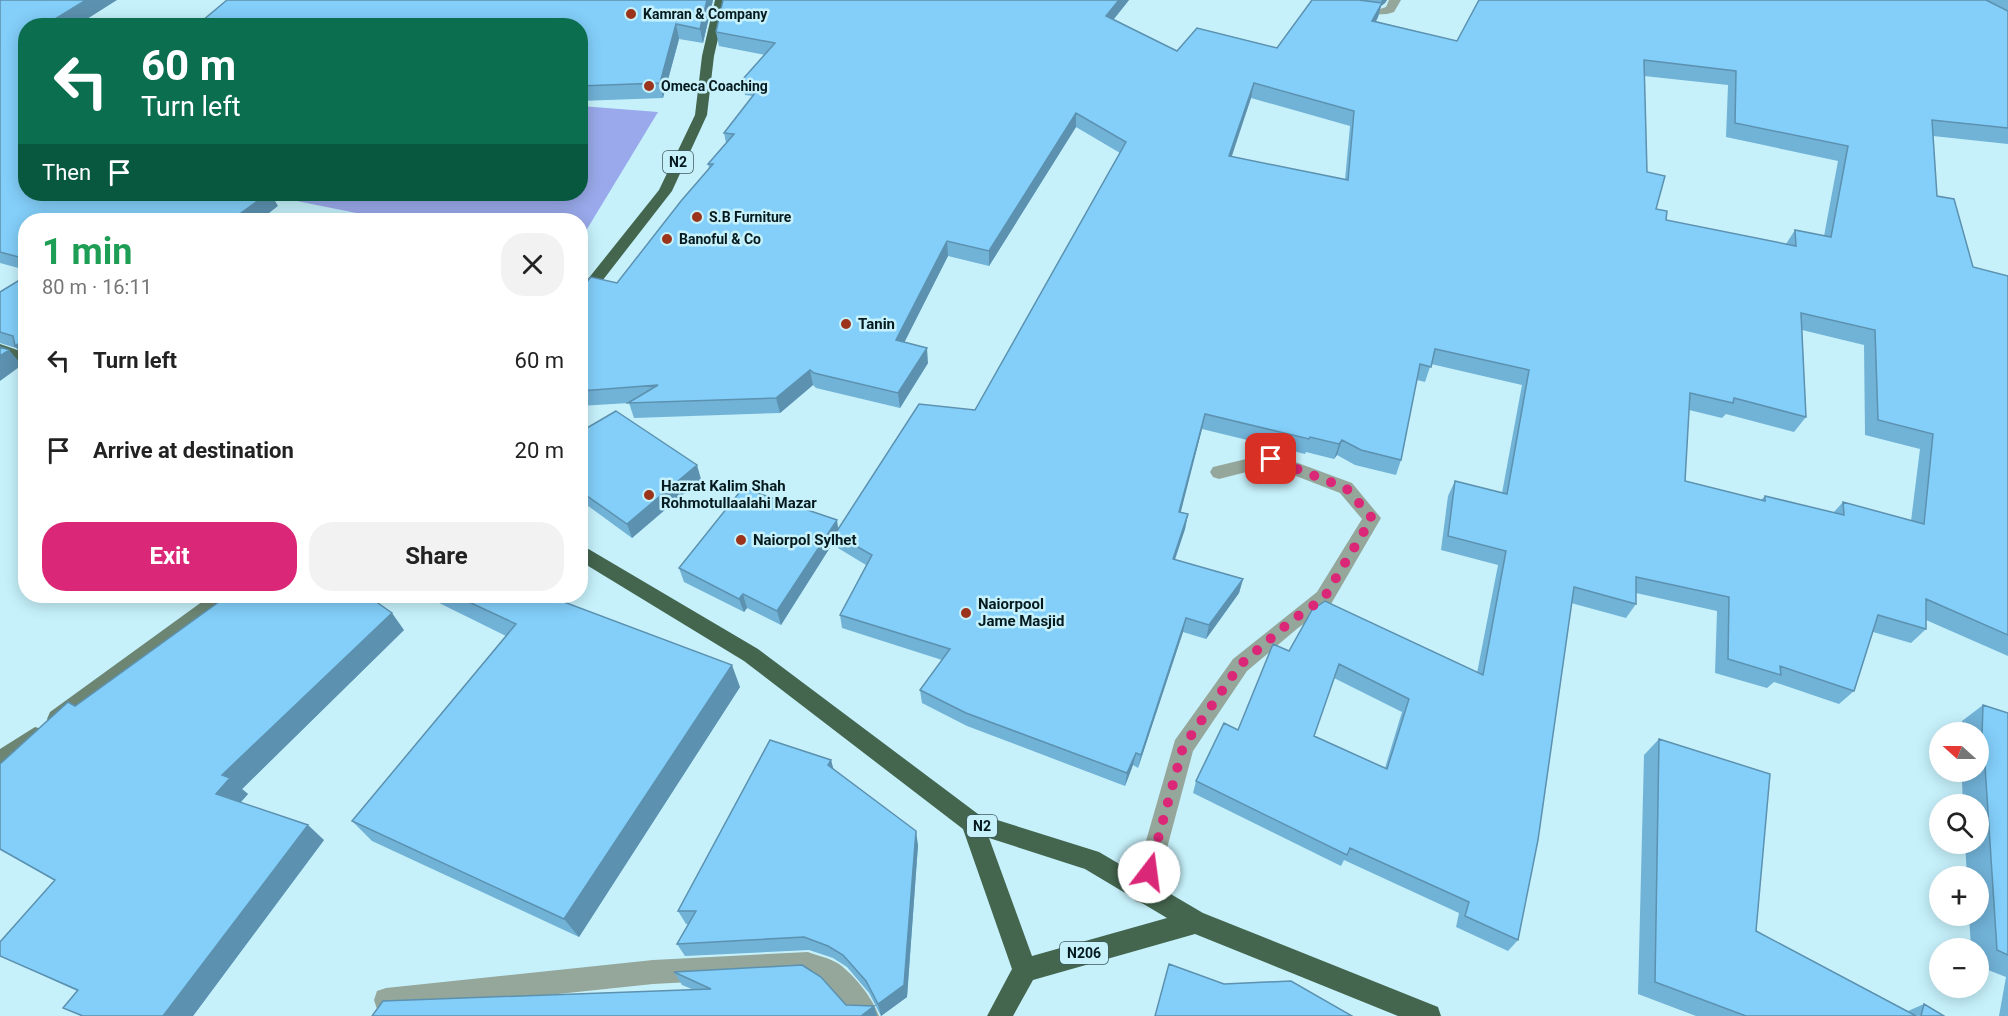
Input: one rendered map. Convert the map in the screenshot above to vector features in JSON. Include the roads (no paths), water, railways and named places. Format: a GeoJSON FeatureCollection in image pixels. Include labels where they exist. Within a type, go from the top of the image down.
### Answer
{"type":"FeatureCollection","features":[{"type":"Feature","properties":{"kind":"highway","name":"N2"},"geometry":{"type":"LineString","coordinates":[[588,290],[665,191],[701,115],[708,56],[721,0]]}},
{"type":"Feature","properties":{"kind":"highway","name":"N2"},"geometry":{"type":"LineString","coordinates":[[588,556],[751,655],[972,822],[1092,860],[1194,922],[1429,1016]]}},
{"type":"Feature","properties":{"kind":"highway"},"geometry":{"type":"LineString","coordinates":[[972,822],[1024,970],[999,1016]]}},
{"type":"Feature","properties":{"kind":"highway","name":"N206"},"geometry":{"type":"LineString","coordinates":[[1024,970],[1194,922]]}},
{"type":"Feature","properties":{"kind":"main road"},"geometry":{"type":"LineString","coordinates":[[0,349],[18,356]]}},
{"type":"Feature","properties":{"kind":"main road"},"geometry":{"type":"LineString","coordinates":[[0,761],[214,603]]}},
{"type":"Feature","properties":{"kind":"street"},"geometry":{"type":"LineString","coordinates":[[1321,0],[1369,11],[1385,12],[1392,8],[1395,0]]}},
{"type":"Feature","properties":{"kind":"street"},"geometry":{"type":"LineString","coordinates":[[1143,892],[1183,747],[1240,665],[1291,621],[1324,598],[1372,518],[1346,488],[1271,459],[1219,472]]}},
{"type":"Feature","properties":{"kind":"street"},"geometry":{"type":"LineString","coordinates":[[386,1000],[652,972],[808,964],[830,972],[847,989],[867,1016]]}},
{"type":"Feature","properties":{"kind":"water"},"geometry":{"type":"Polygon","coordinates":[[[588,107],[658,112],[588,227],[588,213],[356,213],[297,201],[588,201],[588,107]]]}},
{"type":"Feature","properties":{"kind":"place","name":"Kamran & Company"},"geometry":{"type":"Point","coordinates":[631,14]}},
{"type":"Feature","properties":{"kind":"place","name":"Omeca Coaching"},"geometry":{"type":"Point","coordinates":[649,86]}},
{"type":"Feature","properties":{"kind":"place","name":"S.B Furniture"},"geometry":{"type":"Point","coordinates":[697,217]}},
{"type":"Feature","properties":{"kind":"place","name":"Banoful & Co"},"geometry":{"type":"Point","coordinates":[667,239]}},
{"type":"Feature","properties":{"kind":"place","name":"Tanin"},"geometry":{"type":"Point","coordinates":[846,324]}},
{"type":"Feature","properties":{"kind":"place","name":"Hazrat Kalim Shah Rohmotullaalahi Mazar"},"geometry":{"type":"Point","coordinates":[649,495]}},
{"type":"Feature","properties":{"kind":"place","name":"Naiorpol Sylhet"},"geometry":{"type":"Point","coordinates":[741,540]}},
{"type":"Feature","properties":{"kind":"place","name":"Naiorpool Jame Masjid"},"geometry":{"type":"Point","coordinates":[966,613]}}]}
